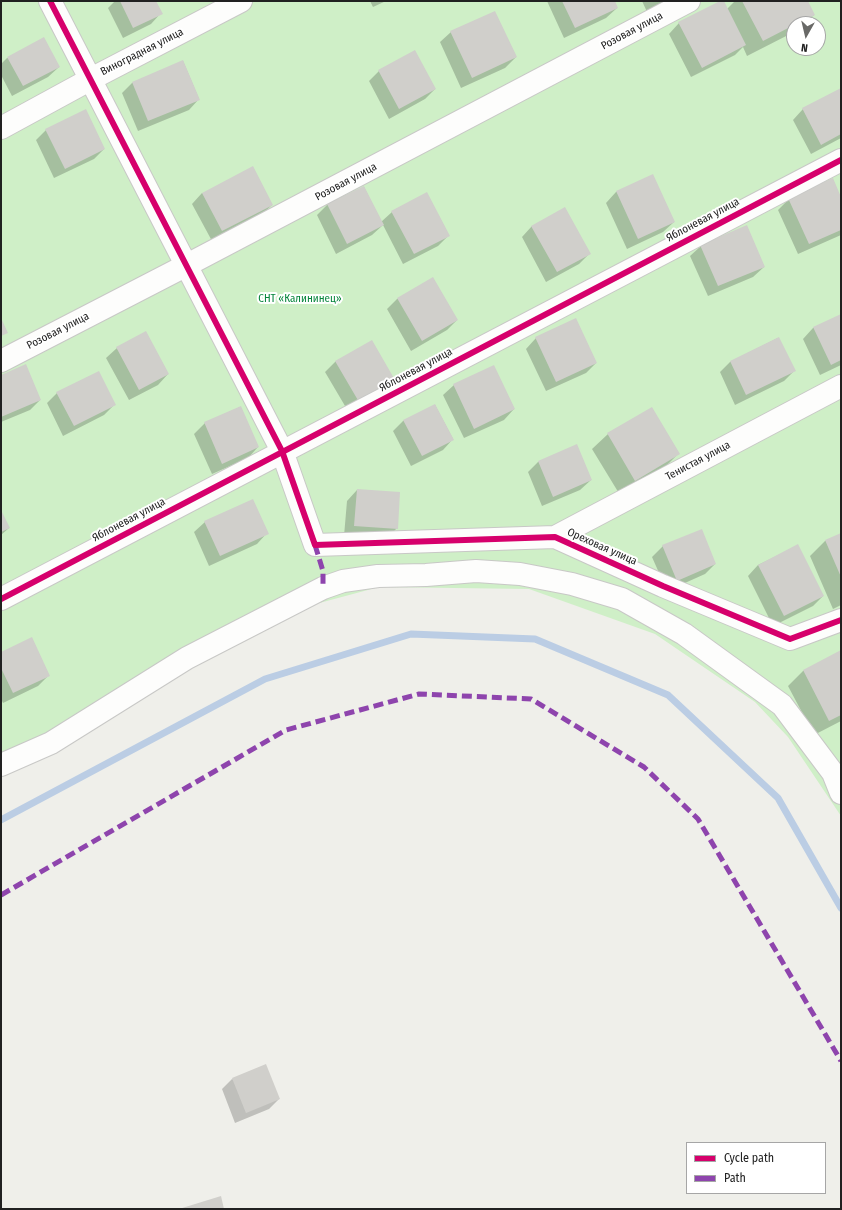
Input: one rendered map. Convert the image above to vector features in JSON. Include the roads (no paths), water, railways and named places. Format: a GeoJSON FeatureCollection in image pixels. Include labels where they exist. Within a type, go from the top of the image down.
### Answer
{"type":"FeatureCollection","features":[{"type":"Feature","properties":{"kind":"street"},"geometry":{"type":"LineString","coordinates":[[50,1],[188,265],[282,451]]}},
{"type":"Feature","properties":{"kind":"street","name":"Виноградная улица"},"geometry":{"type":"LineString","coordinates":[[1,128],[91,79],[242,1]]}},
{"type":"Feature","properties":{"kind":"street","name":"Розовая улица"},"geometry":{"type":"LineString","coordinates":[[1,361],[188,265],[689,1]]}},
{"type":"Feature","properties":{"kind":"street","name":"Яблоневая улица"},"geometry":{"type":"LineString","coordinates":[[1,599],[841,160]]}},
{"type":"Feature","properties":{"kind":"street","name":"Тенистая улица"},"geometry":{"type":"LineString","coordinates":[[555,537],[841,386]]}},
{"type":"Feature","properties":{"kind":"street","name":"Ореховая улица"},"geometry":{"type":"LineString","coordinates":[[282,451],[315,545],[555,537],[663,586],[790,640],[841,620]]}},
{"type":"Feature","properties":{"kind":"street"},"geometry":{"type":"LineString","coordinates":[[1,765],[51,742],[187,658],[323,588],[343,581],[378,576],[426,575],[476,571],[520,574],[565,582],[615,596],[654,616],[684,634],[782,705],[833,773],[841,793]]}},
{"type":"Feature","properties":{"kind":"waterway"},"geometry":{"type":"LineString","coordinates":[[1,820],[265,679],[411,634],[535,639],[668,695],[778,798],[841,908]]}},
{"type":"Feature","properties":{"kind":"park label","name":"СНТ «Калининец»"},"geometry":{"type":"Point","coordinates":[300,299]}}]}
